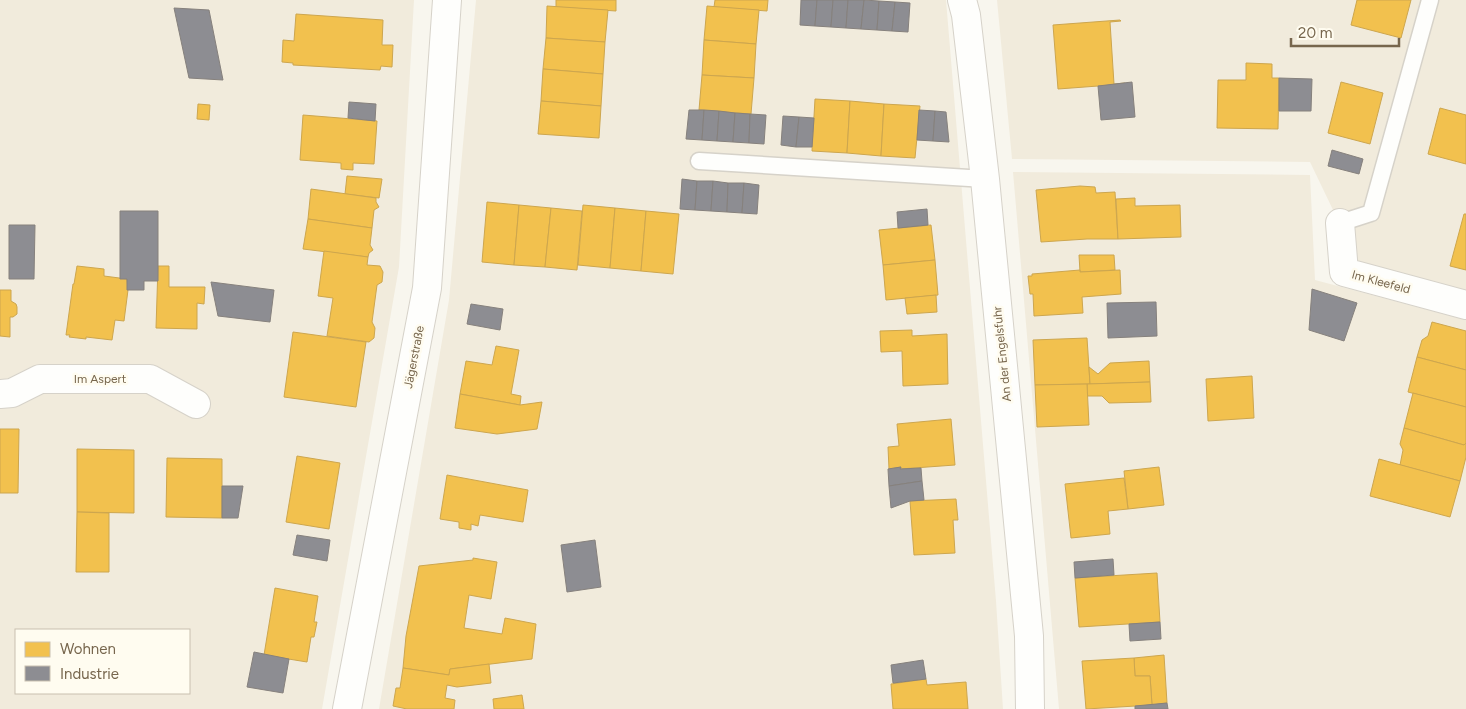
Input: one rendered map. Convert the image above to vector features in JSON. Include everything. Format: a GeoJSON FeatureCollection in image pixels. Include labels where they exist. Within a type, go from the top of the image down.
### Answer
{"type":"FeatureCollection","features":[{"type":"Feature","properties":{"kind":"street","name":"Jägerstraße"},"geometry":{"type":"LineString","coordinates":[[347,709],[427,288],[447,0]]}},
{"type":"Feature","properties":{"kind":"street","name":"An der Engelsfuhr"},"geometry":{"type":"LineString","coordinates":[[962,0],[966,15],[984,179],[1029,636],[1030,709]]}},
{"type":"Feature","properties":{"kind":"street","name":"Im Kleefeld"},"geometry":{"type":"LineString","coordinates":[[1340,223],[1344,272],[1466,305]]}},
{"type":"Feature","properties":{"kind":"street","name":"Im Aspert"},"geometry":{"type":"LineString","coordinates":[[0,394],[12,393],[40,380],[150,379],[196,404]]}},
{"type":"Feature","properties":{"kind":"lane"},"geometry":{"type":"LineString","coordinates":[[1340,223],[1371,213],[1430,0]]}},
{"type":"Feature","properties":{"kind":"lane"},"geometry":{"type":"LineString","coordinates":[[699,161],[984,179]]}},
{"type":"Feature","properties":{"kind":"shaded area"},"geometry":{"type":"Polygon","coordinates":[[[0,0],[414,0],[399,267],[322,709],[0,709],[0,0]]]}},
{"type":"Feature","properties":{"kind":"shaded area"},"geometry":{"type":"Polygon","coordinates":[[[476,0],[946,0],[996,601],[1003,709],[379,709],[449,300],[476,0]]]}},
{"type":"Feature","properties":{"kind":"shaded area"},"geometry":{"type":"Polygon","coordinates":[[[997,0],[1466,0],[1466,293],[1359,264],[1310,162],[1012,159],[997,0]]]}},
{"type":"Feature","properties":{"kind":"shaded area"},"geometry":{"type":"Polygon","coordinates":[[[1013,172],[1310,175],[1315,280],[1466,320],[1466,709],[1059,709],[1013,172]]]}},
{"type":"Feature","properties":{"kind":"building: Wohnen"},"geometry":{"type":"Polygon","coordinates":[[[556,0],[616,0],[616,11],[556,7],[556,0]]]}},
{"type":"Feature","properties":{"kind":"building: Wohnen"},"geometry":{"type":"Polygon","coordinates":[[[715,0],[768,0],[767,11],[714,7],[715,0]]]}},
{"type":"Feature","properties":{"kind":"building: Wohnen"},"geometry":{"type":"Polygon","coordinates":[[[1357,0],[1411,0],[1401,38],[1351,25],[1357,0]]]}},
{"type":"Feature","properties":{"kind":"building: Wohnen"},"geometry":{"type":"Polygon","coordinates":[[[547,6],[608,10],[605,42],[546,38],[547,6]]]}},
{"type":"Feature","properties":{"kind":"building: Wohnen"},"geometry":{"type":"Polygon","coordinates":[[[707,6],[759,10],[756,44],[704,40],[707,6]]]}},
{"type":"Feature","properties":{"kind":"building: Wohnen"},"geometry":{"type":"Polygon","coordinates":[[[296,14],[383,20],[382,45],[393,45],[392,67],[381,66],[380,70],[293,65],[293,63],[282,62],[283,40],[294,41],[296,14]]]}},
{"type":"Feature","properties":{"kind":"building: Wohnen"},"geometry":{"type":"Polygon","coordinates":[[[1120,20],[1110,22],[1114,84],[1125,84],[1058,89],[1053,25],[1120,20]]]}},
{"type":"Feature","properties":{"kind":"building: Wohnen"},"geometry":{"type":"Polygon","coordinates":[[[546,38],[605,42],[603,74],[543,69],[546,38]]]}},
{"type":"Feature","properties":{"kind":"building: Wohnen"},"geometry":{"type":"Polygon","coordinates":[[[704,40],[756,44],[754,78],[702,75],[704,40]]]}},
{"type":"Feature","properties":{"kind":"building: Wohnen"},"geometry":{"type":"Polygon","coordinates":[[[1246,63],[1272,64],[1272,78],[1279,78],[1278,129],[1217,128],[1218,80],[1246,80],[1246,63]]]}},
{"type":"Feature","properties":{"kind":"building: Wohnen"},"geometry":{"type":"Polygon","coordinates":[[[543,69],[603,74],[601,106],[541,101],[543,69]]]}},
{"type":"Feature","properties":{"kind":"building: Wohnen"},"geometry":{"type":"Polygon","coordinates":[[[702,75],[754,78],[751,114],[699,110],[702,75]]]}},
{"type":"Feature","properties":{"kind":"building: Wohnen"},"geometry":{"type":"Polygon","coordinates":[[[1341,82],[1383,93],[1370,144],[1328,133],[1341,82]]]}},
{"type":"Feature","properties":{"kind":"building: Wohnen"},"geometry":{"type":"Polygon","coordinates":[[[815,99],[850,101],[847,153],[812,151],[815,99]]]}},
{"type":"Feature","properties":{"kind":"building: Wohnen"},"geometry":{"type":"Polygon","coordinates":[[[541,101],[601,106],[599,138],[538,134],[541,101]]]}},
{"type":"Feature","properties":{"kind":"building: Wohnen"},"geometry":{"type":"Polygon","coordinates":[[[850,101],[884,104],[881,156],[847,153],[850,101]]]}},
{"type":"Feature","properties":{"kind":"building: Wohnen"},"geometry":{"type":"Polygon","coordinates":[[[198,104],[210,105],[209,120],[197,119],[198,104]]]}},
{"type":"Feature","properties":{"kind":"building: Wohnen"},"geometry":{"type":"Polygon","coordinates":[[[884,104],[920,106],[915,158],[881,156],[884,104]]]}},
{"type":"Feature","properties":{"kind":"building: Wohnen"},"geometry":{"type":"Polygon","coordinates":[[[1440,108],[1466,115],[1466,164],[1428,154],[1440,108]]]}},
{"type":"Feature","properties":{"kind":"building: Wohnen"},"geometry":{"type":"Polygon","coordinates":[[[303,115],[377,121],[374,164],[353,163],[353,170],[341,169],[341,163],[300,160],[303,115]]]}},
{"type":"Feature","properties":{"kind":"building: Wohnen"},"geometry":{"type":"Polygon","coordinates":[[[347,176],[382,179],[379,198],[345,194],[347,176]]]}},
{"type":"Feature","properties":{"kind":"building: Wohnen"},"geometry":{"type":"Polygon","coordinates":[[[1080,186],[1095,187],[1096,193],[1115,192],[1118,239],[1041,242],[1036,190],[1080,186]]]}},
{"type":"Feature","properties":{"kind":"building: Wohnen"},"geometry":{"type":"Polygon","coordinates":[[[311,189],[376,198],[379,207],[374,210],[372,228],[308,219],[311,189]]]}},
{"type":"Feature","properties":{"kind":"building: Wohnen"},"geometry":{"type":"Polygon","coordinates":[[[1135,198],[1135,206],[1180,205],[1181,237],[1118,239],[1116,199],[1135,198]]]}},
{"type":"Feature","properties":{"kind":"building: Wohnen"},"geometry":{"type":"Polygon","coordinates":[[[487,202],[519,205],[514,265],[482,262],[487,202]]]}},
{"type":"Feature","properties":{"kind":"building: Wohnen"},"geometry":{"type":"Polygon","coordinates":[[[519,205],[551,208],[545,267],[514,265],[519,205]]]}},
{"type":"Feature","properties":{"kind":"building: Wohnen"},"geometry":{"type":"Polygon","coordinates":[[[583,205],[615,208],[610,268],[578,265],[583,205]]]}},
{"type":"Feature","properties":{"kind":"building: Wohnen"},"geometry":{"type":"Polygon","coordinates":[[[551,208],[582,211],[577,270],[545,267],[551,208]]]}},
{"type":"Feature","properties":{"kind":"building: Wohnen"},"geometry":{"type":"Polygon","coordinates":[[[615,208],[646,211],[641,271],[610,268],[615,208]]]}},
{"type":"Feature","properties":{"kind":"building: Wohnen"},"geometry":{"type":"Polygon","coordinates":[[[646,211],[679,214],[673,274],[641,271],[646,211]]]}},
{"type":"Feature","properties":{"kind":"building: Wohnen"},"geometry":{"type":"Polygon","coordinates":[[[1464,214],[1466,214],[1466,270],[1450,266],[1464,214]]]}},
{"type":"Feature","properties":{"kind":"building: Wohnen"},"geometry":{"type":"Polygon","coordinates":[[[308,219],[372,228],[370,245],[373,250],[369,253],[368,257],[303,249],[308,219]]]}},
{"type":"Feature","properties":{"kind":"building: Wohnen"},"geometry":{"type":"Polygon","coordinates":[[[931,225],[935,260],[883,265],[879,230],[931,225]]]}},
{"type":"Feature","properties":{"kind":"building: Wohnen"},"geometry":{"type":"Polygon","coordinates":[[[324,251],[368,257],[367,265],[380,266],[383,272],[382,282],[377,285],[372,322],[375,328],[374,338],[369,342],[327,336],[333,298],[318,296],[324,251]]]}},
{"type":"Feature","properties":{"kind":"building: Wohnen"},"geometry":{"type":"Polygon","coordinates":[[[1079,255],[1114,255],[1115,270],[1080,272],[1079,255]]]}},
{"type":"Feature","properties":{"kind":"building: Wohnen"},"geometry":{"type":"Polygon","coordinates":[[[935,260],[938,295],[886,300],[883,265],[935,260]]]}},
{"type":"Feature","properties":{"kind":"building: Wohnen"},"geometry":{"type":"Polygon","coordinates":[[[77,266],[104,269],[104,276],[127,279],[128,290],[124,321],[115,320],[112,340],[86,337],[86,339],[66,335],[77,266]]]}},
{"type":"Feature","properties":{"kind":"building: Wohnen"},"geometry":{"type":"Polygon","coordinates":[[[158,266],[169,266],[169,287],[205,287],[204,304],[197,303],[197,329],[156,328],[158,266]]]}},
{"type":"Feature","properties":{"kind":"building: Wohnen"},"geometry":{"type":"Polygon","coordinates":[[[1080,270],[1080,272],[1120,270],[1121,294],[1082,297],[1083,313],[1034,316],[1033,294],[1030,294],[1028,276],[1032,276],[1032,274],[1080,270]]]}},
{"type":"Feature","properties":{"kind":"building: Wohnen"},"geometry":{"type":"Polygon","coordinates":[[[0,290],[11,290],[11,301],[17,307],[17,314],[10,317],[10,337],[0,336],[0,290]]]}},
{"type":"Feature","properties":{"kind":"building: Wohnen"},"geometry":{"type":"Polygon","coordinates":[[[936,295],[937,312],[907,314],[905,298],[936,295]]]}},
{"type":"Feature","properties":{"kind":"building: Wohnen"},"geometry":{"type":"Polygon","coordinates":[[[1432,322],[1466,331],[1466,370],[1417,357],[1422,340],[1428,336],[1432,322]]]}},
{"type":"Feature","properties":{"kind":"building: Wohnen"},"geometry":{"type":"Polygon","coordinates":[[[912,330],[912,336],[947,334],[948,384],[903,386],[902,351],[881,352],[880,331],[912,330]]]}},
{"type":"Feature","properties":{"kind":"building: Wohnen"},"geometry":{"type":"Polygon","coordinates":[[[293,332],[366,342],[356,407],[284,397],[293,332]]]}},
{"type":"Feature","properties":{"kind":"building: Wohnen"},"geometry":{"type":"Polygon","coordinates":[[[1087,338],[1090,384],[1035,385],[1033,340],[1087,338]]]}},
{"type":"Feature","properties":{"kind":"building: Wohnen"},"geometry":{"type":"Polygon","coordinates":[[[496,346],[519,350],[511,394],[521,396],[520,405],[460,394],[466,361],[492,365],[496,346]]]}},
{"type":"Feature","properties":{"kind":"building: Wohnen"},"geometry":{"type":"Polygon","coordinates":[[[1417,357],[1466,370],[1466,407],[1408,392],[1417,357]]]}},
{"type":"Feature","properties":{"kind":"building: Wohnen"},"geometry":{"type":"Polygon","coordinates":[[[1149,361],[1150,382],[1090,384],[1089,367],[1098,374],[1110,363],[1149,361]]]}},
{"type":"Feature","properties":{"kind":"building: Wohnen"},"geometry":{"type":"Polygon","coordinates":[[[1252,376],[1254,418],[1208,421],[1206,379],[1252,376]]]}},
{"type":"Feature","properties":{"kind":"building: Wohnen"},"geometry":{"type":"Polygon","coordinates":[[[1150,382],[1151,402],[1109,403],[1102,396],[1087,396],[1087,384],[1150,382]]]}},
{"type":"Feature","properties":{"kind":"building: Wohnen"},"geometry":{"type":"Polygon","coordinates":[[[1087,384],[1089,425],[1037,427],[1035,385],[1087,384]]]}},
{"type":"Feature","properties":{"kind":"building: Wohnen"},"geometry":{"type":"Polygon","coordinates":[[[1413,393],[1466,407],[1466,443],[1464,445],[1404,428],[1413,393]]]}},
{"type":"Feature","properties":{"kind":"building: Wohnen"},"geometry":{"type":"Polygon","coordinates":[[[460,394],[520,405],[542,402],[537,429],[497,434],[455,428],[460,394]]]}},
{"type":"Feature","properties":{"kind":"building: Wohnen"},"geometry":{"type":"Polygon","coordinates":[[[951,419],[955,465],[889,469],[888,447],[899,446],[897,424],[951,419]]]}},
{"type":"Feature","properties":{"kind":"building: Wohnen"},"geometry":{"type":"Polygon","coordinates":[[[1404,428],[1464,445],[1466,443],[1466,457],[1460,481],[1400,465],[1403,450],[1400,444],[1404,428]]]}},
{"type":"Feature","properties":{"kind":"building: Wohnen"},"geometry":{"type":"Polygon","coordinates":[[[0,429],[19,429],[18,493],[0,493],[0,429]]]}},
{"type":"Feature","properties":{"kind":"building: Wohnen"},"geometry":{"type":"Polygon","coordinates":[[[77,449],[134,450],[134,513],[77,512],[77,449]]]}},
{"type":"Feature","properties":{"kind":"building: Wohnen"},"geometry":{"type":"Polygon","coordinates":[[[297,456],[340,463],[329,529],[286,522],[297,456]]]}},
{"type":"Feature","properties":{"kind":"building: Wohnen"},"geometry":{"type":"Polygon","coordinates":[[[167,458],[222,459],[222,518],[166,517],[167,458]]]}},
{"type":"Feature","properties":{"kind":"building: Wohnen"},"geometry":{"type":"Polygon","coordinates":[[[1379,459],[1460,481],[1450,517],[1370,496],[1379,459]]]}},
{"type":"Feature","properties":{"kind":"building: Wohnen"},"geometry":{"type":"Polygon","coordinates":[[[1159,467],[1164,505],[1128,509],[1124,471],[1159,467]]]}},
{"type":"Feature","properties":{"kind":"building: Wohnen"},"geometry":{"type":"Polygon","coordinates":[[[447,475],[528,490],[523,522],[480,515],[478,526],[471,524],[471,530],[459,528],[459,522],[440,519],[447,475]]]}},
{"type":"Feature","properties":{"kind":"building: Wohnen"},"geometry":{"type":"Polygon","coordinates":[[[1124,478],[1128,509],[1108,511],[1110,534],[1071,538],[1065,484],[1124,478]]]}},
{"type":"Feature","properties":{"kind":"building: Wohnen"},"geometry":{"type":"Polygon","coordinates":[[[956,499],[958,520],[953,520],[955,553],[914,555],[910,501],[956,499]]]}},
{"type":"Feature","properties":{"kind":"building: Wohnen"},"geometry":{"type":"Polygon","coordinates":[[[77,512],[109,513],[109,572],[76,572],[77,512]]]}},
{"type":"Feature","properties":{"kind":"building: Wohnen"},"geometry":{"type":"Polygon","coordinates":[[[473,558],[497,562],[491,599],[469,595],[464,628],[502,634],[505,618],[536,624],[532,659],[450,669],[449,675],[403,668],[406,636],[419,566],[473,560],[473,558]]]}},
{"type":"Feature","properties":{"kind":"building: Wohnen"},"geometry":{"type":"Polygon","coordinates":[[[1157,573],[1160,622],[1079,627],[1075,578],[1157,573]]]}},
{"type":"Feature","properties":{"kind":"building: Wohnen"},"geometry":{"type":"Polygon","coordinates":[[[275,588],[318,596],[314,622],[317,622],[314,637],[311,637],[307,662],[264,655],[275,588]]]}},
{"type":"Feature","properties":{"kind":"building: Wohnen"},"geometry":{"type":"Polygon","coordinates":[[[1164,655],[1167,703],[1152,705],[1150,676],[1135,676],[1134,658],[1164,655]]]}},
{"type":"Feature","properties":{"kind":"building: Wohnen"},"geometry":{"type":"Polygon","coordinates":[[[1134,658],[1135,676],[1150,676],[1152,705],[1086,709],[1082,661],[1134,658]]]}},
{"type":"Feature","properties":{"kind":"building: Wohnen"},"geometry":{"type":"Polygon","coordinates":[[[489,664],[491,683],[457,687],[447,685],[445,698],[455,700],[454,709],[407,709],[393,706],[396,688],[400,688],[403,668],[449,675],[450,669],[489,664]]]}},
{"type":"Feature","properties":{"kind":"building: Wohnen"},"geometry":{"type":"Polygon","coordinates":[[[926,679],[927,685],[966,682],[968,709],[893,709],[891,684],[926,679]]]}},
{"type":"Feature","properties":{"kind":"building: Wohnen"},"geometry":{"type":"Polygon","coordinates":[[[522,695],[524,709],[494,709],[493,699],[522,695]]]}},
{"type":"Feature","properties":{"kind":"building: Industrie"},"geometry":{"type":"Polygon","coordinates":[[[801,0],[817,0],[815,26],[800,25],[801,0]]]}},
{"type":"Feature","properties":{"kind":"building: Industrie"},"geometry":{"type":"Polygon","coordinates":[[[817,0],[833,0],[831,27],[815,26],[817,0]]]}},
{"type":"Feature","properties":{"kind":"building: Industrie"},"geometry":{"type":"Polygon","coordinates":[[[833,0],[848,0],[846,28],[831,27],[833,0]]]}},
{"type":"Feature","properties":{"kind":"building: Industrie"},"geometry":{"type":"Polygon","coordinates":[[[848,0],[864,0],[861,29],[846,28],[848,0]]]}},
{"type":"Feature","properties":{"kind":"building: Industrie"},"geometry":{"type":"Polygon","coordinates":[[[864,0],[879,1],[877,30],[861,29],[864,0]]]}},
{"type":"Feature","properties":{"kind":"building: Industrie"},"geometry":{"type":"Polygon","coordinates":[[[879,1],[895,2],[892,31],[877,30],[879,1]]]}},
{"type":"Feature","properties":{"kind":"building: Industrie"},"geometry":{"type":"Polygon","coordinates":[[[895,2],[910,3],[908,32],[892,31],[895,2]]]}},
{"type":"Feature","properties":{"kind":"building: Industrie"},"geometry":{"type":"Polygon","coordinates":[[[174,8],[209,10],[223,80],[189,78],[174,8]]]}},
{"type":"Feature","properties":{"kind":"building: Industrie"},"geometry":{"type":"Polygon","coordinates":[[[1279,78],[1312,79],[1311,111],[1279,111],[1279,78]]]}},
{"type":"Feature","properties":{"kind":"building: Industrie"},"geometry":{"type":"Polygon","coordinates":[[[1132,82],[1135,117],[1101,120],[1098,86],[1132,82]]]}},
{"type":"Feature","properties":{"kind":"building: Industrie"},"geometry":{"type":"Polygon","coordinates":[[[349,102],[376,104],[375,121],[348,118],[349,102]]]}},
{"type":"Feature","properties":{"kind":"building: Industrie"},"geometry":{"type":"Polygon","coordinates":[[[689,110],[704,110],[702,140],[686,139],[689,110]]]}},
{"type":"Feature","properties":{"kind":"building: Industrie"},"geometry":{"type":"Polygon","coordinates":[[[704,110],[719,111],[717,141],[702,140],[704,110]]]}},
{"type":"Feature","properties":{"kind":"building: Industrie"},"geometry":{"type":"Polygon","coordinates":[[[919,110],[935,111],[933,141],[917,140],[919,110]]]}},
{"type":"Feature","properties":{"kind":"building: Industrie"},"geometry":{"type":"Polygon","coordinates":[[[719,111],[735,113],[733,142],[717,141],[719,111]]]}},
{"type":"Feature","properties":{"kind":"building: Industrie"},"geometry":{"type":"Polygon","coordinates":[[[935,111],[946,112],[949,142],[933,141],[935,111]]]}},
{"type":"Feature","properties":{"kind":"building: Industrie"},"geometry":{"type":"Polygon","coordinates":[[[735,113],[750,114],[749,143],[733,142],[735,113]]]}},
{"type":"Feature","properties":{"kind":"building: Industrie"},"geometry":{"type":"Polygon","coordinates":[[[750,114],[766,115],[764,144],[749,143],[750,114]]]}},
{"type":"Feature","properties":{"kind":"building: Industrie"},"geometry":{"type":"Polygon","coordinates":[[[783,116],[799,117],[796,147],[781,145],[783,116]]]}},
{"type":"Feature","properties":{"kind":"building: Industrie"},"geometry":{"type":"Polygon","coordinates":[[[799,117],[814,118],[812,147],[796,147],[799,117]]]}},
{"type":"Feature","properties":{"kind":"building: Industrie"},"geometry":{"type":"Polygon","coordinates":[[[1332,150],[1363,159],[1359,174],[1328,166],[1332,150]]]}},
{"type":"Feature","properties":{"kind":"building: Industrie"},"geometry":{"type":"Polygon","coordinates":[[[682,179],[697,181],[695,210],[680,209],[682,179]]]}},
{"type":"Feature","properties":{"kind":"building: Industrie"},"geometry":{"type":"Polygon","coordinates":[[[697,181],[713,181],[711,211],[695,210],[697,181]]]}},
{"type":"Feature","properties":{"kind":"building: Industrie"},"geometry":{"type":"Polygon","coordinates":[[[713,181],[728,183],[727,212],[711,211],[713,181]]]}},
{"type":"Feature","properties":{"kind":"building: Industrie"},"geometry":{"type":"Polygon","coordinates":[[[728,183],[744,183],[742,213],[727,212],[728,183]]]}},
{"type":"Feature","properties":{"kind":"building: Industrie"},"geometry":{"type":"Polygon","coordinates":[[[744,183],[759,185],[757,214],[742,213],[744,183]]]}},
{"type":"Feature","properties":{"kind":"building: Industrie"},"geometry":{"type":"Polygon","coordinates":[[[927,209],[928,225],[898,228],[897,212],[927,209]]]}},
{"type":"Feature","properties":{"kind":"building: Industrie"},"geometry":{"type":"Polygon","coordinates":[[[120,211],[158,211],[158,281],[144,281],[144,290],[127,290],[127,279],[120,279],[120,211]]]}},
{"type":"Feature","properties":{"kind":"building: Industrie"},"geometry":{"type":"Polygon","coordinates":[[[9,225],[35,225],[34,279],[9,279],[9,225]]]}},
{"type":"Feature","properties":{"kind":"building: Industrie"},"geometry":{"type":"Polygon","coordinates":[[[211,282],[274,290],[270,322],[218,316],[211,282]]]}},
{"type":"Feature","properties":{"kind":"building: Industrie"},"geometry":{"type":"Polygon","coordinates":[[[1312,289],[1357,303],[1344,341],[1309,330],[1312,289]]]}},
{"type":"Feature","properties":{"kind":"building: Industrie"},"geometry":{"type":"Polygon","coordinates":[[[1156,302],[1157,336],[1108,338],[1107,303],[1156,302]]]}},
{"type":"Feature","properties":{"kind":"building: Industrie"},"geometry":{"type":"Polygon","coordinates":[[[471,304],[503,309],[500,330],[467,324],[471,304]]]}},
{"type":"Feature","properties":{"kind":"building: Industrie"},"geometry":{"type":"Polygon","coordinates":[[[901,467],[900,469],[921,468],[922,481],[889,486],[888,469],[901,467]]]}},
{"type":"Feature","properties":{"kind":"building: Industrie"},"geometry":{"type":"Polygon","coordinates":[[[922,481],[924,500],[910,501],[891,508],[889,486],[922,481]]]}},
{"type":"Feature","properties":{"kind":"building: Industrie"},"geometry":{"type":"Polygon","coordinates":[[[222,486],[243,486],[238,518],[222,518],[222,486]]]}},
{"type":"Feature","properties":{"kind":"building: Industrie"},"geometry":{"type":"Polygon","coordinates":[[[297,535],[330,540],[327,561],[293,555],[297,535]]]}},
{"type":"Feature","properties":{"kind":"building: Industrie"},"geometry":{"type":"Polygon","coordinates":[[[595,540],[601,587],[567,592],[561,545],[595,540]]]}},
{"type":"Feature","properties":{"kind":"building: Industrie"},"geometry":{"type":"Polygon","coordinates":[[[1113,559],[1114,575],[1075,578],[1074,562],[1113,559]]]}},
{"type":"Feature","properties":{"kind":"building: Industrie"},"geometry":{"type":"Polygon","coordinates":[[[1160,622],[1161,639],[1130,641],[1129,624],[1160,622]]]}},
{"type":"Feature","properties":{"kind":"building: Industrie"},"geometry":{"type":"Polygon","coordinates":[[[254,652],[289,659],[283,693],[247,687],[254,652]]]}},
{"type":"Feature","properties":{"kind":"building: Industrie"},"geometry":{"type":"Polygon","coordinates":[[[923,660],[926,679],[893,683],[891,665],[923,660]]]}},
{"type":"Feature","properties":{"kind":"building: Industrie"},"geometry":{"type":"Polygon","coordinates":[[[1167,703],[1168,709],[1135,709],[1135,706],[1167,703]]]}}]}
